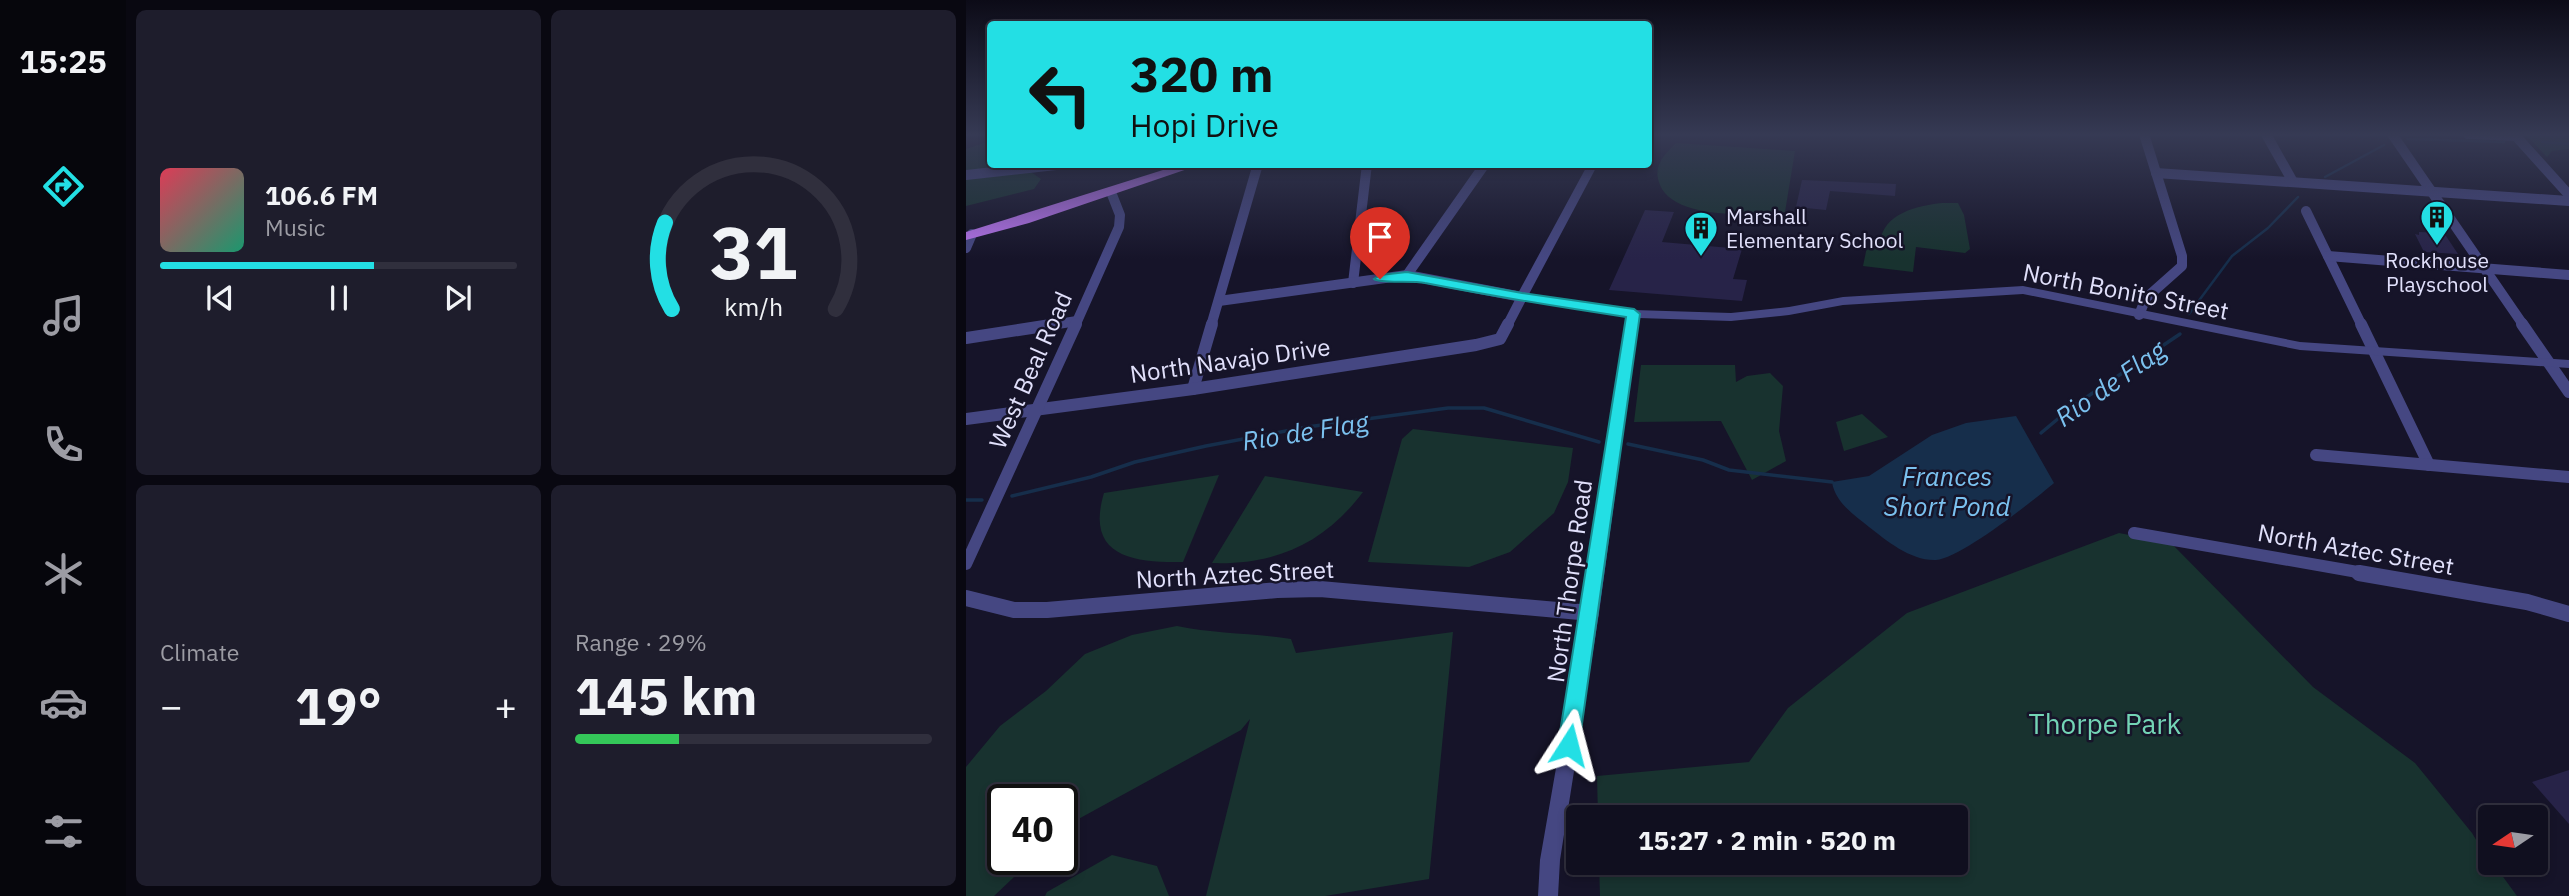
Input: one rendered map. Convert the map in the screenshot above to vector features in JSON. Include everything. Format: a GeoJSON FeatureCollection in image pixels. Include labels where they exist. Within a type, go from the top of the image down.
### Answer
{"type":"FeatureCollection","features":[{"type":"Feature","properties":{"kind":"main road"},"geometry":{"type":"LineString","coordinates":[[969,235],[1160,176]]}},
{"type":"Feature","properties":{"kind":"street"},"geometry":{"type":"LineString","coordinates":[[1193,389],[1255,176]]}},
{"type":"Feature","properties":{"kind":"street"},"geometry":{"type":"LineString","coordinates":[[1353,283],[1366,176]]}},
{"type":"Feature","properties":{"kind":"street"},"geometry":{"type":"LineString","coordinates":[[1407,275],[1477,176]]}},
{"type":"Feature","properties":{"kind":"street"},"geometry":{"type":"LineString","coordinates":[[1219,302],[1407,275],[1522,297],[1587,176]]}},
{"type":"Feature","properties":{"kind":"street"},"geometry":{"type":"LineString","coordinates":[[2139,315],[2147,298],[2182,266],[2182,256],[2157,176]]}},
{"type":"Feature","properties":{"kind":"street"},"geometry":{"type":"LineString","coordinates":[[2199,176],[2569,201]]}},
{"type":"Feature","properties":{"kind":"street"},"geometry":{"type":"LineString","coordinates":[[2290,176],[2293,182]]}},
{"type":"Feature","properties":{"kind":"street"},"geometry":{"type":"LineString","coordinates":[[2420,176],[2569,392]]}},
{"type":"Feature","properties":{"kind":"street"},"geometry":{"type":"LineString","coordinates":[[2552,176],[2569,195]]}},
{"type":"Feature","properties":{"kind":"street","name":"West Beal Road"},"geometry":{"type":"LineString","coordinates":[[966,564],[1119,227],[1120,215],[1111,192]]}},
{"type":"Feature","properties":{"kind":"street"},"geometry":{"type":"LineString","coordinates":[[2306,211],[2429,465]]}},
{"type":"Feature","properties":{"kind":"street"},"geometry":{"type":"LineString","coordinates":[[966,248],[969,235]]}},
{"type":"Feature","properties":{"kind":"street"},"geometry":{"type":"LineString","coordinates":[[2328,256],[2569,275]]}},
{"type":"Feature","properties":{"kind":"street","name":"North Bonito Street"},"geometry":{"type":"LineString","coordinates":[[1522,297],[1634,314],[1741,317],[1843,301],[2002,290],[2066,298],[2300,346],[2569,364]]}},
{"type":"Feature","properties":{"kind":"street","name":"North Navajo Drive"},"geometry":{"type":"LineString","coordinates":[[966,419],[1193,389],[1500,339],[1522,297]]}},
{"type":"Feature","properties":{"kind":"street","name":"North Thorpe Road"},"geometry":{"type":"LineString","coordinates":[[1548,896],[1552,849],[1591,614],[1634,314]]}},
{"type":"Feature","properties":{"kind":"street"},"geometry":{"type":"LineString","coordinates":[[966,338],[1077,321]]}},
{"type":"Feature","properties":{"kind":"street"},"geometry":{"type":"LineString","coordinates":[[2316,455],[2569,477]]}},
{"type":"Feature","properties":{"kind":"street","name":"North Aztec Street"},"geometry":{"type":"LineString","coordinates":[[2134,533],[2527,602],[2569,614]]}},
{"type":"Feature","properties":{"kind":"street","name":"North Aztec Street"},"geometry":{"type":"LineString","coordinates":[[966,598],[1014,610],[1047,610],[1277,590],[1342,590],[1591,614]]}},
{"type":"Feature","properties":{"kind":"green space"},"geometry":{"type":"Polygon","coordinates":[[[966,176],[1036,176],[1041,179],[1034,189],[966,206],[966,176]]]}},
{"type":"Feature","properties":{"kind":"green space"},"geometry":{"type":"Polygon","coordinates":[[[1658,176],[1791,176],[1785,212],[1754,214],[1716,213],[1681,204],[1668,196],[1658,176]]]}},
{"type":"Feature","properties":{"kind":"green space"},"geometry":{"type":"Polygon","coordinates":[[[1958,203],[1964,215],[1970,249],[1965,253],[1916,247],[1913,272],[1863,266],[1868,242],[1880,243],[1882,233],[1894,218],[1912,209],[1958,203]]]}},
{"type":"Feature","properties":{"kind":"green space"},"geometry":{"type":"Polygon","coordinates":[[[1641,365],[1735,365],[1736,382],[1747,376],[1770,373],[1783,386],[1779,431],[1786,461],[1752,480],[1721,421],[1634,422],[1641,365]]]}},
{"type":"Feature","properties":{"kind":"green space"},"geometry":{"type":"Polygon","coordinates":[[[1862,414],[1888,437],[1844,451],[1836,422],[1862,414]]]}},
{"type":"Feature","properties":{"kind":"green space"},"geometry":{"type":"Polygon","coordinates":[[[1413,429],[1573,448],[1568,482],[1554,513],[1510,552],[1469,567],[1368,562],[1402,439],[1413,429]]]}},
{"type":"Feature","properties":{"kind":"green space"},"geometry":{"type":"Polygon","coordinates":[[[1219,475],[1183,562],[1131,557],[1117,552],[1107,543],[1101,530],[1100,514],[1104,493],[1219,475]]]}},
{"type":"Feature","properties":{"kind":"green space"},"geometry":{"type":"Polygon","coordinates":[[[1265,476],[1363,492],[1332,525],[1297,548],[1257,560],[1212,563],[1265,476]]]}},
{"type":"Feature","properties":{"kind":"green space","name":"Thorpe Park"},"geometry":{"type":"Polygon","coordinates":[[[2119,533],[2171,543],[2313,687],[2415,763],[2478,843],[2478,875],[2502,875],[2517,896],[1600,896],[1599,875],[1968,875],[1968,805],[1598,805],[1597,776],[1749,762],[1788,708],[1907,613],[2119,533]]]}},
{"type":"Feature","properties":{"kind":"green space"},"geometry":{"type":"Polygon","coordinates":[[[1177,626],[1291,639],[1296,653],[1453,632],[1429,879],[1325,896],[1206,896],[1250,719],[1241,730],[1078,819],[1078,784],[987,784],[987,875],[1016,875],[994,896],[966,896],[966,767],[1000,726],[1046,691],[1085,654],[1132,635],[1177,626]]]}},
{"type":"Feature","properties":{"kind":"green space"},"geometry":{"type":"Polygon","coordinates":[[[1112,855],[1157,866],[1169,896],[1045,896],[1047,892],[1112,855]]]}},
{"type":"Feature","properties":{"kind":"water","name":"Frances Short Pond"},"geometry":{"type":"Polygon","coordinates":[[[2016,416],[2054,483],[1996,528],[1947,557],[1927,559],[1900,549],[1851,512],[1834,489],[1832,482],[1869,476],[1932,435],[1966,423],[2016,416]]]}},
{"type":"Feature","properties":{"kind":"building"},"geometry":{"type":"Polygon","coordinates":[[[1802,180],[1896,184],[1895,196],[1830,191],[1826,210],[1796,207],[1802,180]]]}},
{"type":"Feature","properties":{"kind":"building","name":"Marshall Elementary School"},"geometry":{"type":"Polygon","coordinates":[[[1645,210],[1674,212],[1662,242],[1742,249],[1733,279],[1747,280],[1742,301],[1609,290],[1645,210]]]}},
{"type":"Feature","properties":{"kind":"building","name":"Rockhouse Playschool"},"geometry":{"type":"Polygon","coordinates":[[[2419,232],[2444,233],[2458,254],[2424,252],[2415,234],[2419,235],[2419,232]]]}},
{"type":"Feature","properties":{"kind":"building"},"geometry":{"type":"Polygon","coordinates":[[[2569,770],[2569,824],[2532,782],[2569,770]]]}},
{"type":"Feature","properties":{"kind":"waterway","name":"Rio de Flag"},"geometry":{"type":"LineString","coordinates":[[2189,314],[2232,256],[2268,228],[2298,197]]}},
{"type":"Feature","properties":{"kind":"waterway","name":"Rio de Flag"},"geometry":{"type":"LineString","coordinates":[[2041,433],[2072,407],[2180,334]]}},
{"type":"Feature","properties":{"kind":"waterway","name":"Rio de Flag"},"geometry":{"type":"LineString","coordinates":[[1012,496],[1091,477],[1135,462],[1206,446],[1307,427],[1448,408],[1484,408],[1599,442]]}},
{"type":"Feature","properties":{"kind":"waterway","name":"Rio de Flag"},"geometry":{"type":"LineString","coordinates":[[1628,444],[1703,460],[1729,470],[1832,482]]}},
{"type":"Feature","properties":{"kind":"waterway","name":"Rio de Flag"},"geometry":{"type":"LineString","coordinates":[[966,500],[982,500]]}},
{"type":"Feature","properties":{"kind":"place","name":"Rockhouse Playschool"},"geometry":{"type":"Point","coordinates":[2437,247]}},
{"type":"Feature","properties":{"kind":"place","name":"Marshall Elementary School"},"geometry":{"type":"Point","coordinates":[1701,258]}},
{"type":"Feature","properties":{"kind":"route"},"geometry":{"type":"LineString","coordinates":[[1380,279],[1407,275],[1522,297],[1634,314],[1609,472],[1591,614],[1569,745]]}}]}
